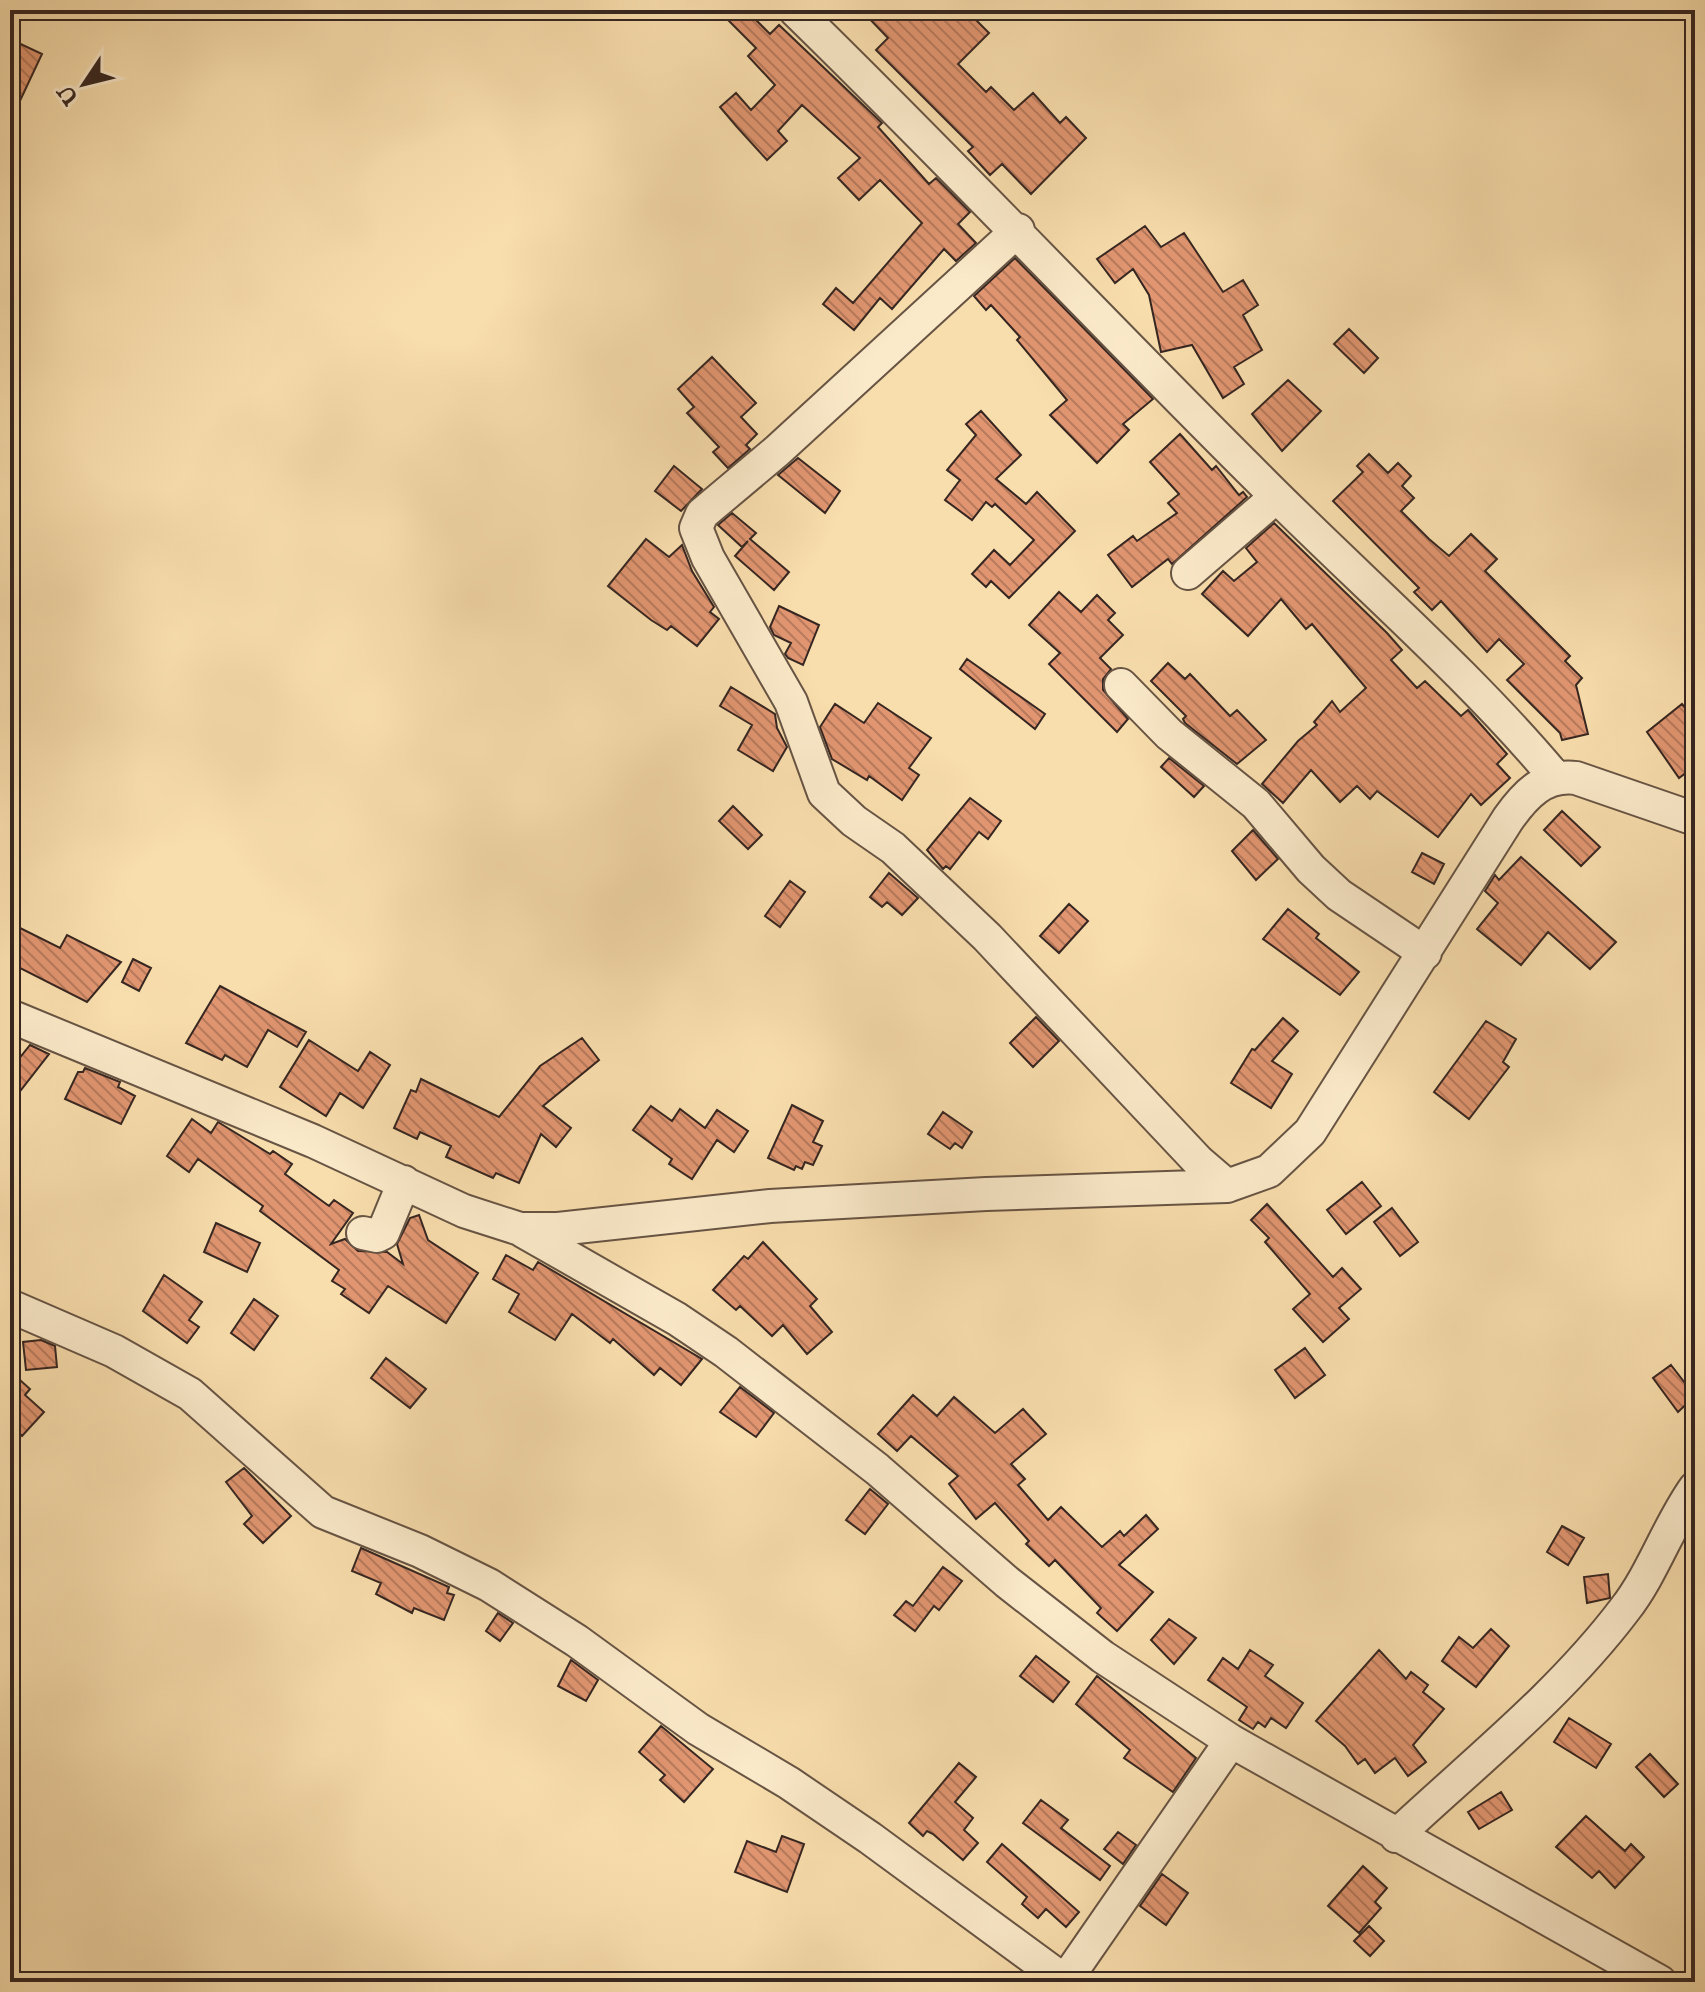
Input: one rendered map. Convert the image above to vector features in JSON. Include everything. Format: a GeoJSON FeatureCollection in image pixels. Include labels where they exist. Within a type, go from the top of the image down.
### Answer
{"type":"FeatureCollection","features":[{"type":"Feature","properties":{"kind":"street"},"geometry":{"type":"LineString","coordinates":[[795,10],[1018,230],[1276,497],[1521,737],[1555,777]]}},
{"type":"Feature","properties":{"kind":"street"},"geometry":{"type":"LineString","coordinates":[[1018,230],[777,451],[702,514],[696,528],[708,558],[791,702],[824,793],[854,821],[893,848],[987,937],[1199,1162],[1227,1186]]}},
{"type":"Feature","properties":{"kind":"street"},"geometry":{"type":"LineString","coordinates":[[1188,573],[1276,497]]}},
{"type":"Feature","properties":{"kind":"street"},"geometry":{"type":"LineString","coordinates":[[1121,685],[1169,734],[1256,804],[1311,869],[1339,895],[1425,953]]}},
{"type":"Feature","properties":{"kind":"street"},"geometry":{"type":"LineString","coordinates":[[520,1229],[558,1229],[770,1206],[986,1194],[1227,1186],[1256,1179],[1280,1164],[1299,1145],[1520,803],[1544,781],[1555,777],[1576,778],[1695,819]]}},
{"type":"Feature","properties":{"kind":"street"},"geometry":{"type":"LineString","coordinates":[[10,1016],[181,1084],[464,1211],[520,1229],[677,1319],[726,1352],[877,1469],[1069,1632],[1231,1741],[1396,1836],[1567,1927],[1660,1982]]}},
{"type":"Feature","properties":{"kind":"street"},"geometry":{"type":"LineString","coordinates":[[363,1233],[377,1236],[383,1233],[404,1182]]}},
{"type":"Feature","properties":{"kind":"street"},"geometry":{"type":"LineString","coordinates":[[10,1306],[114,1351],[190,1394],[323,1512],[420,1551],[515,1601],[698,1729],[789,1783],[870,1838],[1065,1982],[1231,1741]]}},
{"type":"Feature","properties":{"kind":"street"},"geometry":{"type":"LineString","coordinates":[[1396,1836],[1546,1699],[1608,1630],[1628,1606],[1695,1488]]}},
{"type":"Feature","properties":{"kind":"building"},"geometry":{"type":"Polygon","coordinates":[[[736,10],[746,10],[770,34],[779,25],[882,123],[878,127],[929,184],[936,178],[970,212],[958,224],[976,243],[956,261],[944,249],[892,309],[880,298],[854,330],[823,304],[836,288],[853,303],[922,223],[880,180],[859,200],[838,178],[860,158],[802,105],[778,131],[787,141],[767,160],[737,127],[720,107],[736,93],[751,110],[775,85],[748,56],[756,48],[727,19],[736,10]]]}},
{"type":"Feature","properties":{"kind":"building"},"geometry":{"type":"Polygon","coordinates":[[[861,10],[966,10],[989,33],[958,64],[986,92],[991,87],[1014,110],[1033,93],[1060,123],[1066,117],[1086,138],[1031,194],[1002,164],[990,175],[968,151],[973,147],[876,50],[888,38],[861,10]]]}},
{"type":"Feature","properties":{"kind":"building"},"geometry":{"type":"Polygon","coordinates":[[[10,39],[42,54],[10,122],[10,39]]]}},
{"type":"Feature","properties":{"kind":"building"},"geometry":{"type":"Polygon","coordinates":[[[1145,226],[1161,247],[1184,233],[1223,292],[1243,280],[1258,305],[1243,315],[1262,350],[1234,367],[1244,384],[1223,398],[1192,345],[1161,352],[1149,295],[1133,269],[1115,283],[1097,259],[1145,226]]]}},
{"type":"Feature","properties":{"kind":"building"},"geometry":{"type":"Polygon","coordinates":[[[1015,258],[1153,399],[1123,424],[1129,430],[1097,463],[1050,415],[1067,400],[1017,340],[1020,337],[991,305],[986,310],[974,296],[1015,258]]]}},
{"type":"Feature","properties":{"kind":"building"},"geometry":{"type":"Polygon","coordinates":[[[1349,329],[1378,358],[1364,373],[1334,344],[1349,329]]]}},
{"type":"Feature","properties":{"kind":"building"},"geometry":{"type":"Polygon","coordinates":[[[712,357],[756,403],[741,417],[757,434],[746,445],[750,449],[728,468],[713,452],[719,447],[687,413],[694,407],[678,389],[712,357]]]}},
{"type":"Feature","properties":{"kind":"building"},"geometry":{"type":"Polygon","coordinates":[[[1288,380],[1321,411],[1282,451],[1252,414],[1288,380]]]}},
{"type":"Feature","properties":{"kind":"building"},"geometry":{"type":"Polygon","coordinates":[[[981,411],[1021,455],[996,479],[1026,504],[1037,492],[1075,531],[1009,598],[991,581],[986,587],[972,574],[994,550],[1010,565],[1034,540],[995,504],[992,507],[986,502],[972,520],[945,500],[960,480],[947,470],[976,435],[966,424],[981,411]]]}},
{"type":"Feature","properties":{"kind":"building"},"geometry":{"type":"Polygon","coordinates":[[[1180,434],[1212,470],[1216,466],[1239,495],[1243,492],[1247,497],[1172,564],[1168,559],[1132,587],[1108,555],[1133,536],[1137,541],[1177,513],[1168,503],[1179,494],[1150,462],[1180,434]]]}},
{"type":"Feature","properties":{"kind":"building"},"geometry":{"type":"Polygon","coordinates":[[[1369,454],[1388,473],[1398,463],[1411,476],[1402,486],[1414,498],[1401,511],[1449,556],[1471,534],[1497,559],[1485,571],[1570,656],[1565,661],[1582,678],[1576,685],[1588,734],[1562,740],[1560,733],[1507,680],[1524,664],[1499,639],[1487,652],[1441,601],[1432,610],[1414,592],[1419,588],[1333,501],[1363,472],[1357,466],[1369,454]]]}},
{"type":"Feature","properties":{"kind":"building"},"geometry":{"type":"Polygon","coordinates":[[[798,458],[840,491],[825,513],[778,475],[798,458]]]}},
{"type":"Feature","properties":{"kind":"building"},"geometry":{"type":"Polygon","coordinates":[[[674,466],[702,489],[681,511],[655,491],[674,466]]]}},
{"type":"Feature","properties":{"kind":"building"},"geometry":{"type":"Polygon","coordinates":[[[732,513],[756,533],[750,539],[789,572],[774,590],[735,556],[748,541],[742,547],[718,525],[732,513]]]}},
{"type":"Feature","properties":{"kind":"building"},"geometry":{"type":"Polygon","coordinates":[[[1274,523],[1402,650],[1391,660],[1417,688],[1425,681],[1461,716],[1468,710],[1507,754],[1497,764],[1510,778],[1481,805],[1471,794],[1438,837],[1377,791],[1370,799],[1357,786],[1340,802],[1311,770],[1283,803],[1262,784],[1298,741],[1317,725],[1314,722],[1332,701],[1340,712],[1366,688],[1312,624],[1306,629],[1281,599],[1248,636],[1202,594],[1223,571],[1234,581],[1257,562],[1246,548],[1274,523]]]}},
{"type":"Feature","properties":{"kind":"building"},"geometry":{"type":"Polygon","coordinates":[[[646,539],[669,557],[682,545],[692,571],[714,607],[710,612],[719,619],[697,646],[671,626],[667,630],[651,620],[608,586],[646,539]]]}},
{"type":"Feature","properties":{"kind":"building"},"geometry":{"type":"Polygon","coordinates":[[[1059,592],[1081,612],[1097,595],[1115,613],[1108,620],[1123,635],[1100,658],[1111,669],[1103,679],[1103,690],[1128,719],[1117,732],[1049,664],[1060,653],[1029,625],[1059,592]]]}},
{"type":"Feature","properties":{"kind":"building"},"geometry":{"type":"Polygon","coordinates":[[[779,606],[819,625],[803,665],[788,658],[785,654],[791,643],[774,635],[770,627],[779,606]]]}},
{"type":"Feature","properties":{"kind":"building"},"geometry":{"type":"Polygon","coordinates":[[[967,659],[1045,714],[1035,729],[960,669],[967,659]]]}},
{"type":"Feature","properties":{"kind":"building"},"geometry":{"type":"Polygon","coordinates":[[[1168,663],[1185,679],[1190,674],[1230,716],[1237,710],[1266,740],[1237,764],[1185,723],[1183,719],[1186,716],[1151,681],[1168,663]]]}},
{"type":"Feature","properties":{"kind":"building"},"geometry":{"type":"Polygon","coordinates":[[[731,687],[775,714],[777,728],[787,747],[773,771],[738,750],[752,725],[720,706],[731,687]]]}},
{"type":"Feature","properties":{"kind":"building"},"geometry":{"type":"Polygon","coordinates":[[[878,703],[931,738],[909,768],[919,775],[902,800],[869,776],[867,780],[832,759],[820,727],[835,704],[864,723],[878,703]]]}},
{"type":"Feature","properties":{"kind":"building"},"geometry":{"type":"Polygon","coordinates":[[[1682,704],[1695,720],[1695,766],[1679,778],[1647,732],[1682,704]]]}},
{"type":"Feature","properties":{"kind":"building"},"geometry":{"type":"Polygon","coordinates":[[[1169,758],[1204,786],[1194,797],[1161,767],[1169,758]]]}},
{"type":"Feature","properties":{"kind":"building"},"geometry":{"type":"Polygon","coordinates":[[[970,798],[1001,821],[988,839],[979,832],[950,869],[946,866],[943,869],[927,850],[970,798]]]}},
{"type":"Feature","properties":{"kind":"building"},"geometry":{"type":"Polygon","coordinates":[[[733,806],[762,835],[748,849],[719,821],[733,806]]]}},
{"type":"Feature","properties":{"kind":"building"},"geometry":{"type":"Polygon","coordinates":[[[1562,811],[1600,847],[1581,866],[1544,830],[1562,811]]]}},
{"type":"Feature","properties":{"kind":"building"},"geometry":{"type":"Polygon","coordinates":[[[1253,830],[1278,859],[1256,880],[1232,851],[1253,830]]]}},
{"type":"Feature","properties":{"kind":"building"},"geometry":{"type":"Polygon","coordinates":[[[1422,853],[1444,864],[1434,884],[1412,872],[1422,853]]]}},
{"type":"Feature","properties":{"kind":"building"},"geometry":{"type":"Polygon","coordinates":[[[1521,857],[1616,942],[1590,969],[1548,932],[1521,965],[1477,929],[1498,903],[1485,891],[1495,875],[1499,880],[1521,857]]]}},
{"type":"Feature","properties":{"kind":"building"},"geometry":{"type":"Polygon","coordinates":[[[889,873],[918,898],[902,915],[887,902],[882,907],[870,897],[889,873]]]}},
{"type":"Feature","properties":{"kind":"building"},"geometry":{"type":"Polygon","coordinates":[[[790,881],[805,892],[780,927],[765,916],[790,881]]]}},
{"type":"Feature","properties":{"kind":"building"},"geometry":{"type":"Polygon","coordinates":[[[1069,904],[1088,921],[1059,953],[1040,936],[1069,904]]]}},
{"type":"Feature","properties":{"kind":"building"},"geometry":{"type":"Polygon","coordinates":[[[1288,909],[1319,934],[1316,938],[1359,972],[1340,995],[1263,939],[1288,909]]]}},
{"type":"Feature","properties":{"kind":"building"},"geometry":{"type":"Polygon","coordinates":[[[10,923],[60,948],[67,935],[121,962],[87,1002],[10,963],[10,923]]]}},
{"type":"Feature","properties":{"kind":"building"},"geometry":{"type":"Polygon","coordinates":[[[133,959],[151,968],[139,991],[122,982],[133,959]]]}},
{"type":"Feature","properties":{"kind":"building"},"geometry":{"type":"Polygon","coordinates":[[[220,986],[306,1032],[297,1047],[268,1030],[247,1067],[225,1055],[222,1060],[186,1043],[220,986]]]}},
{"type":"Feature","properties":{"kind":"building"},"geometry":{"type":"Polygon","coordinates":[[[1036,1017],[1059,1041],[1033,1067],[1010,1043],[1036,1017]]]}},
{"type":"Feature","properties":{"kind":"building"},"geometry":{"type":"Polygon","coordinates":[[[1283,1018],[1298,1031],[1272,1061],[1292,1074],[1271,1108],[1231,1083],[1252,1049],[1255,1050],[1283,1018]]]}},
{"type":"Feature","properties":{"kind":"building"},"geometry":{"type":"Polygon","coordinates":[[[1486,1021],[1516,1039],[1503,1062],[1509,1067],[1469,1119],[1434,1092],[1486,1021]]]}},
{"type":"Feature","properties":{"kind":"building"},"geometry":{"type":"Polygon","coordinates":[[[582,1038],[599,1060],[543,1106],[571,1128],[556,1147],[541,1134],[519,1183],[496,1173],[493,1178],[446,1157],[451,1146],[420,1132],[417,1139],[394,1128],[411,1090],[416,1092],[421,1079],[499,1117],[540,1066],[582,1038]]]}},
{"type":"Feature","properties":{"kind":"building"},"geometry":{"type":"Polygon","coordinates":[[[309,1040],[358,1071],[370,1052],[390,1065],[363,1108],[340,1093],[326,1116],[280,1087],[309,1040]]]}},
{"type":"Feature","properties":{"kind":"building"},"geometry":{"type":"Polygon","coordinates":[[[30,1045],[49,1054],[10,1104],[10,1070],[30,1045]]]}},
{"type":"Feature","properties":{"kind":"building"},"geometry":{"type":"Polygon","coordinates":[[[85,1068],[120,1082],[118,1087],[135,1096],[121,1124],[65,1099],[78,1072],[83,1072],[85,1068]]]}},
{"type":"Feature","properties":{"kind":"building"},"geometry":{"type":"Polygon","coordinates":[[[792,1105],[823,1121],[813,1142],[822,1146],[813,1165],[805,1162],[802,1169],[796,1166],[794,1170],[768,1158],[792,1105]]]}},
{"type":"Feature","properties":{"kind":"building"},"geometry":{"type":"Polygon","coordinates":[[[651,1106],[672,1121],[680,1109],[705,1128],[717,1110],[748,1131],[734,1152],[717,1140],[692,1179],[669,1164],[672,1159],[633,1130],[651,1106]]]}},
{"type":"Feature","properties":{"kind":"building"},"geometry":{"type":"Polygon","coordinates":[[[943,1112],[972,1132],[962,1148],[955,1143],[950,1149],[928,1134],[943,1112]]]}},
{"type":"Feature","properties":{"kind":"building"},"geometry":{"type":"Polygon","coordinates":[[[192,1119],[211,1133],[218,1122],[270,1154],[273,1151],[292,1164],[285,1174],[329,1206],[334,1200],[353,1213],[331,1244],[345,1239],[358,1251],[387,1252],[403,1264],[397,1244],[410,1218],[419,1215],[428,1240],[478,1273],[446,1323],[388,1286],[369,1313],[341,1294],[345,1289],[332,1281],[339,1270],[260,1211],[263,1206],[198,1159],[189,1172],[167,1156],[192,1119]]]}},
{"type":"Feature","properties":{"kind":"building"},"geometry":{"type":"Polygon","coordinates":[[[1362,1182],[1381,1206],[1346,1234],[1327,1210],[1362,1182]]]}},
{"type":"Feature","properties":{"kind":"building"},"geometry":{"type":"Polygon","coordinates":[[[1267,1204],[1333,1277],[1342,1268],[1361,1289],[1339,1308],[1349,1319],[1323,1342],[1293,1309],[1310,1294],[1265,1242],[1269,1238],[1251,1220],[1267,1204]]]}},
{"type":"Feature","properties":{"kind":"building"},"geometry":{"type":"Polygon","coordinates":[[[1392,1208],[1418,1242],[1400,1256],[1374,1222],[1392,1208]]]}},
{"type":"Feature","properties":{"kind":"building"},"geometry":{"type":"Polygon","coordinates":[[[216,1223],[260,1243],[247,1272],[204,1252],[216,1223]]]}},
{"type":"Feature","properties":{"kind":"building"},"geometry":{"type":"Polygon","coordinates":[[[763,1242],[817,1299],[810,1306],[832,1332],[807,1354],[783,1325],[772,1336],[740,1306],[736,1310],[713,1290],[744,1256],[748,1259],[763,1242]]]}},
{"type":"Feature","properties":{"kind":"building"},"geometry":{"type":"Polygon","coordinates":[[[506,1255],[533,1270],[538,1262],[702,1359],[681,1385],[660,1368],[654,1375],[613,1339],[610,1343],[572,1314],[555,1340],[509,1312],[519,1294],[493,1279],[506,1255]]]}},
{"type":"Feature","properties":{"kind":"building"},"geometry":{"type":"Polygon","coordinates":[[[164,1275],[202,1302],[189,1320],[199,1327],[187,1343],[143,1311],[164,1275]]]}},
{"type":"Feature","properties":{"kind":"building"},"geometry":{"type":"Polygon","coordinates":[[[254,1299],[278,1316],[254,1350],[231,1333],[254,1299]]]}},
{"type":"Feature","properties":{"kind":"building"},"geometry":{"type":"Polygon","coordinates":[[[41,1340],[55,1346],[57,1367],[26,1370],[23,1342],[41,1340]]]}},
{"type":"Feature","properties":{"kind":"building"},"geometry":{"type":"Polygon","coordinates":[[[1305,1348],[1325,1375],[1295,1398],[1275,1370],[1305,1348]]]}},
{"type":"Feature","properties":{"kind":"building"},"geometry":{"type":"Polygon","coordinates":[[[386,1358],[426,1389],[410,1408],[371,1378],[386,1358]]]}},
{"type":"Feature","properties":{"kind":"building"},"geometry":{"type":"Polygon","coordinates":[[[1671,1365],[1695,1396],[1678,1412],[1653,1378],[1671,1365]]]}},
{"type":"Feature","properties":{"kind":"building"},"geometry":{"type":"Polygon","coordinates":[[[10,1371],[30,1389],[25,1395],[44,1412],[22,1436],[10,1424],[10,1371]]]}},
{"type":"Feature","properties":{"kind":"building"},"geometry":{"type":"Polygon","coordinates":[[[740,1387],[774,1413],[756,1437],[720,1412],[740,1387]]]}},
{"type":"Feature","properties":{"kind":"building"},"geometry":{"type":"Polygon","coordinates":[[[913,1395],[937,1416],[954,1397],[995,1433],[1023,1409],[1046,1434],[1011,1464],[1025,1479],[1018,1485],[1048,1520],[1061,1507],[1102,1547],[1120,1531],[1124,1536],[1146,1515],[1158,1529],[1119,1565],[1153,1592],[1117,1631],[1097,1613],[1101,1608],[1055,1560],[1049,1566],[1026,1544],[1029,1541],[995,1503],[976,1519],[949,1484],[958,1476],[911,1436],[897,1451],[878,1434],[913,1395]]]}},
{"type":"Feature","properties":{"kind":"building"},"geometry":{"type":"Polygon","coordinates":[[[244,1468],[291,1516],[263,1543],[244,1524],[252,1516],[226,1482],[244,1468]]]}},
{"type":"Feature","properties":{"kind":"building"},"geometry":{"type":"Polygon","coordinates":[[[870,1489],[888,1504],[865,1534],[846,1520],[870,1489]]]}},
{"type":"Feature","properties":{"kind":"building"},"geometry":{"type":"Polygon","coordinates":[[[1562,1526],[1584,1538],[1568,1565],[1547,1552],[1562,1526]]]}},
{"type":"Feature","properties":{"kind":"building"},"geometry":{"type":"Polygon","coordinates":[[[361,1548],[449,1587],[447,1593],[454,1595],[444,1620],[414,1608],[412,1613],[376,1594],[381,1583],[352,1571],[361,1548]]]}},
{"type":"Feature","properties":{"kind":"building"},"geometry":{"type":"Polygon","coordinates":[[[943,1567],[962,1581],[939,1610],[934,1606],[915,1631],[894,1615],[906,1601],[913,1606],[943,1567]]]}},
{"type":"Feature","properties":{"kind":"building"},"geometry":{"type":"Polygon","coordinates":[[[1608,1574],[1610,1598],[1587,1603],[1584,1577],[1608,1574]]]}},
{"type":"Feature","properties":{"kind":"building"},"geometry":{"type":"Polygon","coordinates":[[[498,1613],[513,1623],[500,1641],[486,1631],[498,1613]]]}},
{"type":"Feature","properties":{"kind":"building"},"geometry":{"type":"Polygon","coordinates":[[[1169,1619],[1196,1638],[1174,1664],[1151,1640],[1169,1619]]]}},
{"type":"Feature","properties":{"kind":"building"},"geometry":{"type":"Polygon","coordinates":[[[1491,1629],[1509,1646],[1476,1687],[1442,1661],[1459,1637],[1473,1648],[1491,1629]]]}},
{"type":"Feature","properties":{"kind":"building"},"geometry":{"type":"Polygon","coordinates":[[[1250,1650],[1273,1665],[1265,1676],[1303,1703],[1286,1728],[1271,1718],[1265,1727],[1258,1722],[1253,1729],[1239,1720],[1247,1707],[1208,1680],[1223,1658],[1238,1669],[1250,1650]]]}},
{"type":"Feature","properties":{"kind":"building"},"geometry":{"type":"Polygon","coordinates":[[[1379,1650],[1406,1679],[1411,1672],[1428,1685],[1423,1692],[1444,1709],[1413,1745],[1426,1762],[1408,1776],[1395,1758],[1375,1773],[1365,1759],[1358,1764],[1345,1746],[1316,1721],[1379,1650]]]}},
{"type":"Feature","properties":{"kind":"building"},"geometry":{"type":"Polygon","coordinates":[[[1036,1656],[1069,1682],[1053,1702],[1020,1676],[1036,1656]]]}},
{"type":"Feature","properties":{"kind":"building"},"geometry":{"type":"Polygon","coordinates":[[[571,1660],[598,1680],[586,1701],[558,1686],[571,1660]]]}},
{"type":"Feature","properties":{"kind":"building"},"geometry":{"type":"Polygon","coordinates":[[[1097,1676],[1196,1758],[1173,1792],[1124,1758],[1130,1750],[1076,1704],[1097,1676]]]}},
{"type":"Feature","properties":{"kind":"building"},"geometry":{"type":"Polygon","coordinates":[[[1569,1718],[1611,1744],[1596,1768],[1554,1742],[1569,1718]]]}},
{"type":"Feature","properties":{"kind":"building"},"geometry":{"type":"Polygon","coordinates":[[[661,1726],[713,1769],[684,1802],[660,1780],[665,1775],[639,1752],[661,1726]]]}},
{"type":"Feature","properties":{"kind":"building"},"geometry":{"type":"Polygon","coordinates":[[[1650,1754],[1678,1784],[1664,1797],[1636,1767],[1650,1754]]]}},
{"type":"Feature","properties":{"kind":"building"},"geometry":{"type":"Polygon","coordinates":[[[959,1763],[976,1777],[955,1802],[973,1818],[964,1830],[978,1843],[963,1860],[933,1834],[927,1831],[923,1836],[909,1823],[959,1763]]]}},
{"type":"Feature","properties":{"kind":"building"},"geometry":{"type":"Polygon","coordinates":[[[1501,1792],[1512,1810],[1479,1829],[1468,1812],[1501,1792]]]}},
{"type":"Feature","properties":{"kind":"building"},"geometry":{"type":"Polygon","coordinates":[[[1041,1800],[1068,1820],[1061,1828],[1110,1866],[1100,1880],[1023,1823],[1041,1800]]]}},
{"type":"Feature","properties":{"kind":"building"},"geometry":{"type":"Polygon","coordinates":[[[1586,1816],[1625,1851],[1631,1844],[1644,1857],[1615,1888],[1599,1871],[1592,1878],[1556,1847],[1586,1816]]]}},
{"type":"Feature","properties":{"kind":"building"},"geometry":{"type":"Polygon","coordinates":[[[1118,1832],[1136,1845],[1123,1864],[1104,1849],[1118,1832]]]}},
{"type":"Feature","properties":{"kind":"building"},"geometry":{"type":"Polygon","coordinates":[[[782,1836],[804,1844],[787,1892],[735,1872],[747,1841],[776,1852],[782,1836]]]}},
{"type":"Feature","properties":{"kind":"building"},"geometry":{"type":"Polygon","coordinates":[[[1002,1844],[1079,1912],[1066,1927],[1046,1909],[1038,1918],[1022,1904],[1027,1897],[987,1862],[1002,1844]]]}},
{"type":"Feature","properties":{"kind":"building"},"geometry":{"type":"Polygon","coordinates":[[[1363,1866],[1387,1888],[1375,1902],[1381,1908],[1359,1933],[1328,1906],[1363,1866]]]}},
{"type":"Feature","properties":{"kind":"building"},"geometry":{"type":"Polygon","coordinates":[[[1162,1874],[1188,1893],[1166,1925],[1140,1906],[1162,1874]]]}},
{"type":"Feature","properties":{"kind":"building"},"geometry":{"type":"Polygon","coordinates":[[[1369,1926],[1384,1941],[1370,1956],[1354,1941],[1369,1926]]]}}]}
